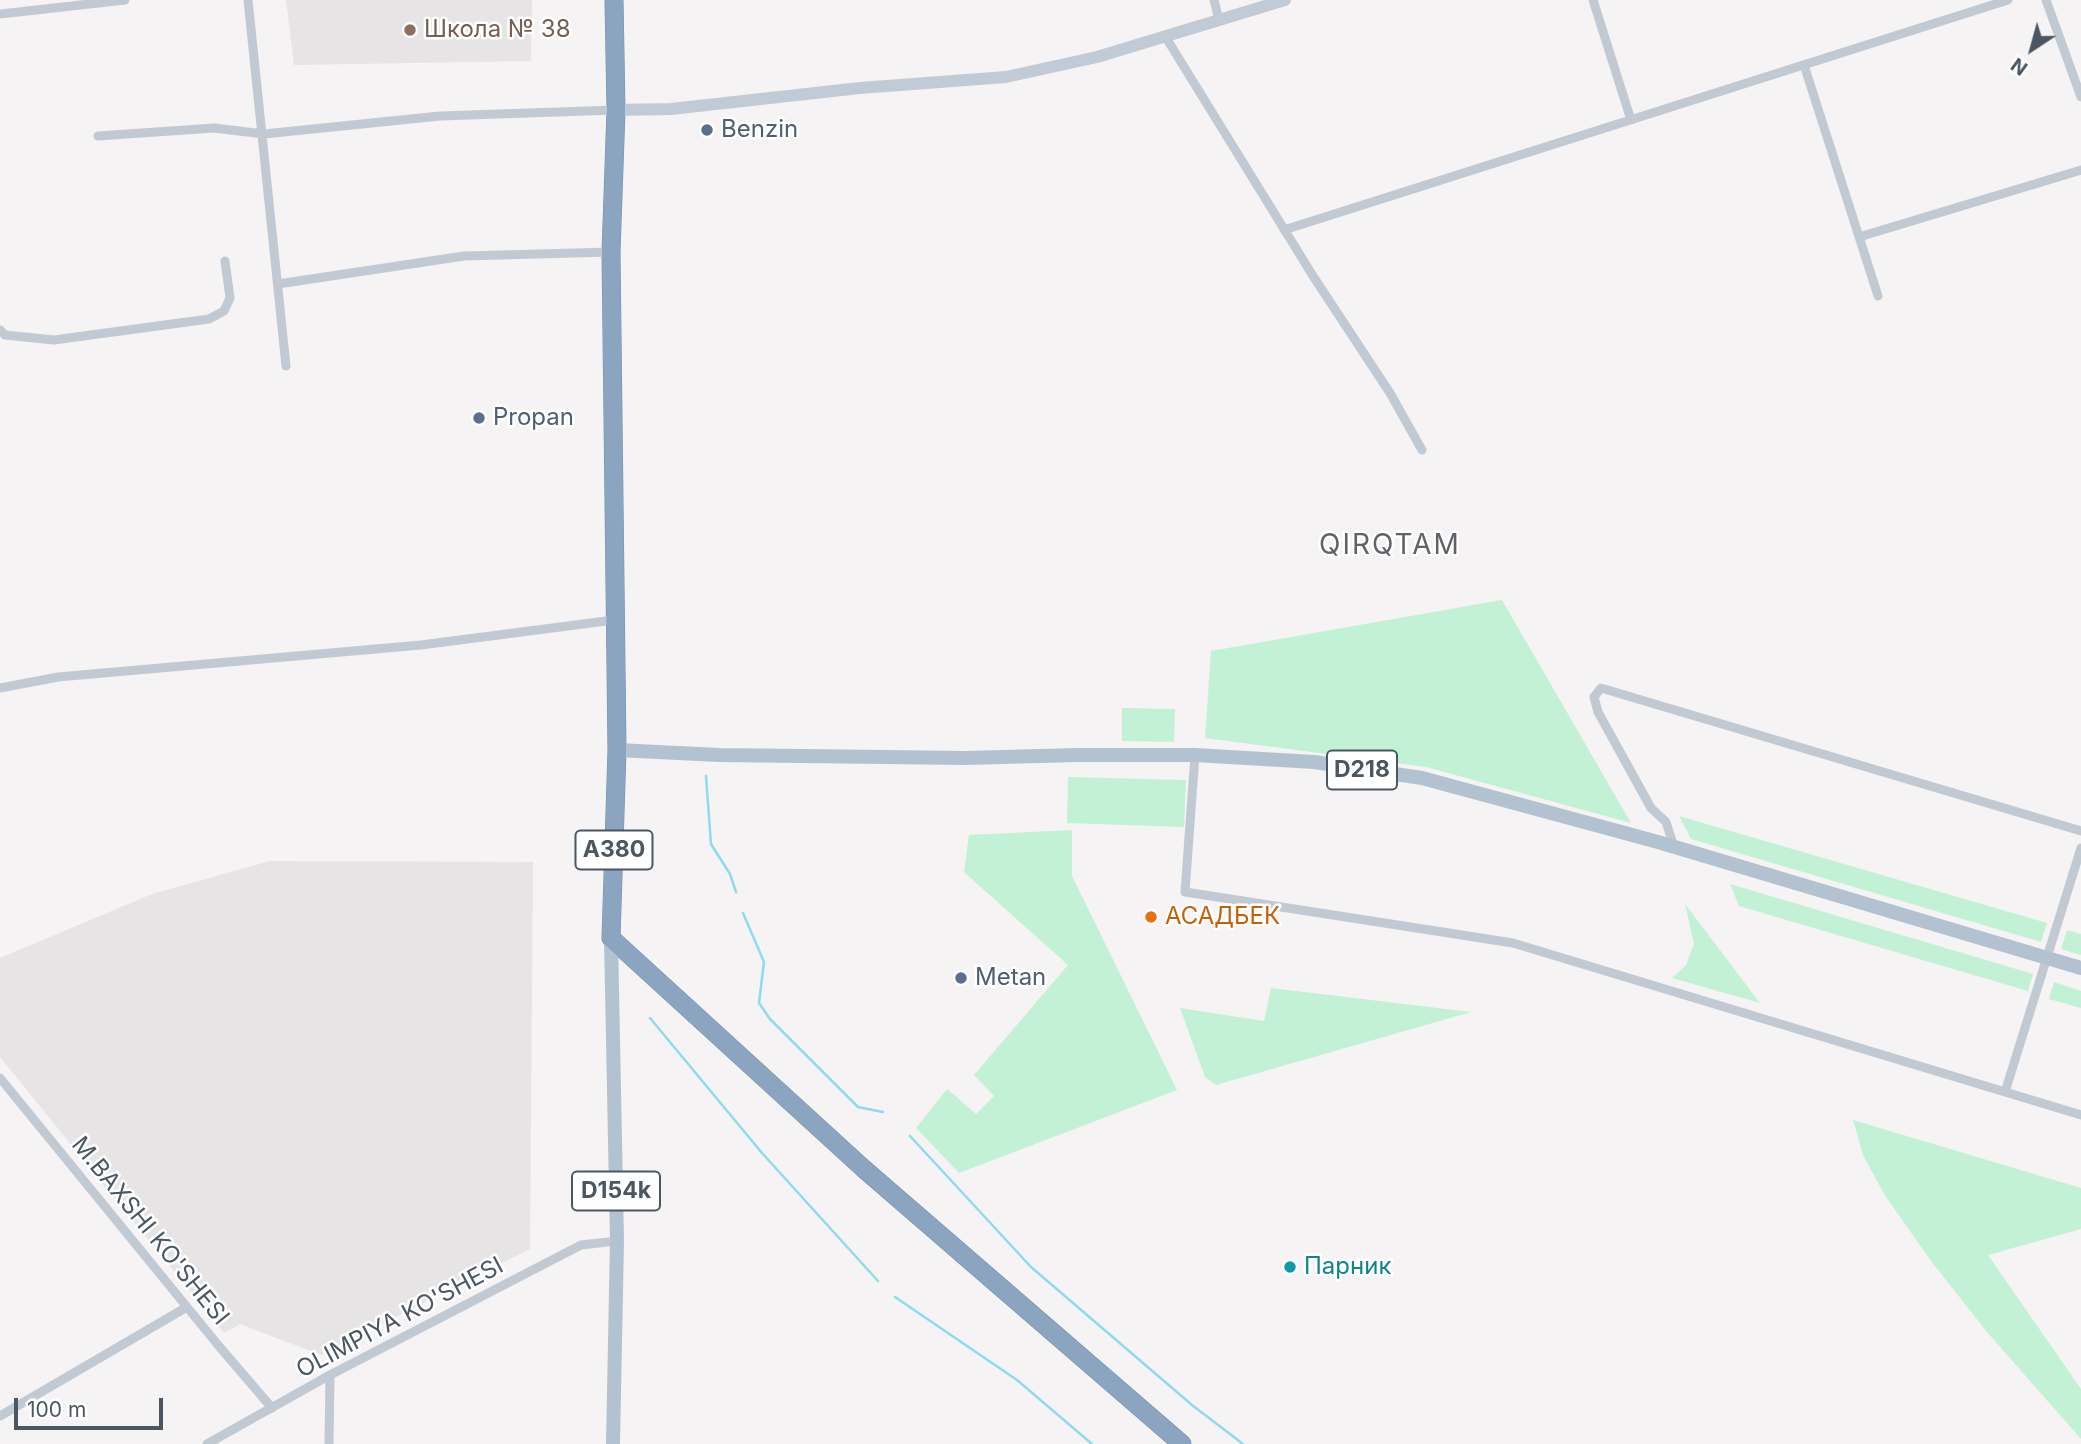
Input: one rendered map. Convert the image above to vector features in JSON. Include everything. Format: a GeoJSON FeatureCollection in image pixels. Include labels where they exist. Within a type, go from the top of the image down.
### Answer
{"type":"FeatureCollection","features":[{"type":"Feature","properties":{"kind":"highway","name":"A380"},"geometry":{"type":"LineString","coordinates":[[611,938],[617,750],[611,252],[616,110],[614,0]]}},
{"type":"Feature","properties":{"kind":"highway"},"geometry":{"type":"LineString","coordinates":[[611,938],[864,1169],[1182,1444]]}},
{"type":"Feature","properties":{"kind":"main road","name":"D218"},"geometry":{"type":"LineString","coordinates":[[617,750],[719,755],[966,758],[1195,755],[1314,762],[1422,778],[1674,846],[2081,968]]}},
{"type":"Feature","properties":{"kind":"main road","name":"D154k"},"geometry":{"type":"LineString","coordinates":[[611,938],[617,1241],[613,1444]]}},
{"type":"Feature","properties":{"kind":"street"},"geometry":{"type":"LineString","coordinates":[[0,14],[125,0]]}},
{"type":"Feature","properties":{"kind":"street"},"geometry":{"type":"LineString","coordinates":[[248,0],[286,366]]}},
{"type":"Feature","properties":{"kind":"street"},"geometry":{"type":"LineString","coordinates":[[1214,0],[1219,20]]}},
{"type":"Feature","properties":{"kind":"street"},"geometry":{"type":"LineString","coordinates":[[99,136],[214,128],[264,134],[440,117],[671,109],[860,88],[1006,77],[1097,57],[1285,0]]}},
{"type":"Feature","properties":{"kind":"street"},"geometry":{"type":"LineString","coordinates":[[1593,0],[1631,120]]}},
{"type":"Feature","properties":{"kind":"street"},"geometry":{"type":"LineString","coordinates":[[1284,230],[2008,0]]}},
{"type":"Feature","properties":{"kind":"street"},"geometry":{"type":"LineString","coordinates":[[2046,0],[2081,97]]}},
{"type":"Feature","properties":{"kind":"street"},"geometry":{"type":"LineString","coordinates":[[1165,36],[1284,230],[1390,393],[1422,450]]}},
{"type":"Feature","properties":{"kind":"street"},"geometry":{"type":"LineString","coordinates":[[1804,65],[1878,296]]}},
{"type":"Feature","properties":{"kind":"street"},"geometry":{"type":"LineString","coordinates":[[1859,237],[2081,170]]}},
{"type":"Feature","properties":{"kind":"street"},"geometry":{"type":"LineString","coordinates":[[278,284],[464,256],[611,252]]}},
{"type":"Feature","properties":{"kind":"street"},"geometry":{"type":"LineString","coordinates":[[0,330],[5,335],[54,340],[209,319],[224,311],[230,298],[225,261]]}},
{"type":"Feature","properties":{"kind":"street"},"geometry":{"type":"LineString","coordinates":[[0,688],[58,677],[421,645],[614,621]]}},
{"type":"Feature","properties":{"kind":"street"},"geometry":{"type":"LineString","coordinates":[[1674,846],[1666,822],[1651,808],[1598,712],[1594,698],[1601,688],[2081,831]]}},
{"type":"Feature","properties":{"kind":"street"},"geometry":{"type":"LineString","coordinates":[[1195,755],[1185,892],[1513,943],[2081,1115]]}},
{"type":"Feature","properties":{"kind":"street"},"geometry":{"type":"LineString","coordinates":[[2005,1092],[2081,849]]}},
{"type":"Feature","properties":{"kind":"street","name":"M.BAXSHI KO'SHESI"},"geometry":{"type":"LineString","coordinates":[[0,1078],[272,1408]]}},
{"type":"Feature","properties":{"kind":"street","name":"OLIMPIYA KO'SHESI"},"geometry":{"type":"LineString","coordinates":[[207,1444],[330,1375],[581,1245],[617,1241]]}},
{"type":"Feature","properties":{"kind":"street"},"geometry":{"type":"LineString","coordinates":[[0,1416],[187,1307]]}},
{"type":"Feature","properties":{"kind":"street"},"geometry":{"type":"LineString","coordinates":[[329,1444],[330,1375]]}},
{"type":"Feature","properties":{"kind":"shaded area","name":"Школа № 38"},"geometry":{"type":"Polygon","coordinates":[[[286,0],[532,0],[531,61],[294,65],[286,0]]]}},
{"type":"Feature","properties":{"kind":"shaded area"},"geometry":{"type":"Polygon","coordinates":[[[270,861],[533,862],[530,1249],[321,1355],[240,1324],[224,1333],[0,1057],[0,958],[152,894],[270,861]]]}},
{"type":"Feature","properties":{"kind":"green space"},"geometry":{"type":"Polygon","coordinates":[[[1502,600],[1631,823],[1426,767],[1205,738],[1211,651],[1502,600]]]}},
{"type":"Feature","properties":{"kind":"green space"},"geometry":{"type":"Polygon","coordinates":[[[1122,708],[1175,709],[1174,742],[1122,741],[1122,708]]]}},
{"type":"Feature","properties":{"kind":"green space"},"geometry":{"type":"Polygon","coordinates":[[[1068,777],[1186,780],[1184,827],[1067,823],[1068,777]]]}},
{"type":"Feature","properties":{"kind":"green space"},"geometry":{"type":"Polygon","coordinates":[[[1679,816],[2047,923],[2041,942],[1691,839],[1679,816]]]}},
{"type":"Feature","properties":{"kind":"green space"},"geometry":{"type":"Polygon","coordinates":[[[1072,830],[1072,876],[1177,1090],[959,1173],[916,1128],[947,1089],[976,1114],[994,1096],[974,1075],[1068,965],[964,872],[969,835],[1072,830]]]}},
{"type":"Feature","properties":{"kind":"green space"},"geometry":{"type":"Polygon","coordinates":[[[1730,884],[2033,974],[2028,991],[1739,906],[1730,884]]]}},
{"type":"Feature","properties":{"kind":"green space"},"geometry":{"type":"Polygon","coordinates":[[[1685,904],[1760,1003],[1672,978],[1686,965],[1694,944],[1685,904]]]}},
{"type":"Feature","properties":{"kind":"green space"},"geometry":{"type":"Polygon","coordinates":[[[2067,930],[2081,934],[2081,955],[2061,949],[2067,930]]]}},
{"type":"Feature","properties":{"kind":"green space"},"geometry":{"type":"Polygon","coordinates":[[[2054,982],[2081,991],[2081,1008],[2049,999],[2054,982]]]}},
{"type":"Feature","properties":{"kind":"green space"},"geometry":{"type":"Polygon","coordinates":[[[1271,988],[1471,1012],[1216,1085],[1205,1077],[1180,1008],[1264,1021],[1271,988]]]}},
{"type":"Feature","properties":{"kind":"green space"},"geometry":{"type":"Polygon","coordinates":[[[1853,1120],[2081,1188],[2081,1229],[1988,1255],[2081,1389],[2081,1439],[1987,1332],[1931,1261],[1884,1194],[1863,1155],[1853,1120]]]}},
{"type":"Feature","properties":{"kind":"waterway"},"geometry":{"type":"LineString","coordinates":[[706,776],[711,844],[730,874],[736,892]]}},
{"type":"Feature","properties":{"kind":"waterway"},"geometry":{"type":"LineString","coordinates":[[743,913],[764,962],[759,1003],[770,1019],[858,1107],[883,1112]]}},
{"type":"Feature","properties":{"kind":"waterway"},"geometry":{"type":"LineString","coordinates":[[650,1018],[762,1153],[878,1281]]}},
{"type":"Feature","properties":{"kind":"waterway"},"geometry":{"type":"LineString","coordinates":[[910,1136],[1031,1267],[1192,1405],[1243,1444]]}},
{"type":"Feature","properties":{"kind":"waterway"},"geometry":{"type":"LineString","coordinates":[[895,1297],[1017,1380],[1092,1444]]}},
{"type":"Feature","properties":{"kind":"place","name":"Школа № 38"},"geometry":{"type":"Point","coordinates":[410,30]}},
{"type":"Feature","properties":{"kind":"place","name":"Benzin"},"geometry":{"type":"Point","coordinates":[707,130]}},
{"type":"Feature","properties":{"kind":"place","name":"Propan"},"geometry":{"type":"Point","coordinates":[479,418]}},
{"type":"Feature","properties":{"kind":"place","name":"АСАДБЕК"},"geometry":{"type":"Point","coordinates":[1151,917]}},
{"type":"Feature","properties":{"kind":"place","name":"Metan"},"geometry":{"type":"Point","coordinates":[961,978]}},
{"type":"Feature","properties":{"kind":"place","name":"Парник"},"geometry":{"type":"Point","coordinates":[1290,1267]}},
{"type":"Feature","properties":{"kind":"district","name":"QIRQTAM"},"geometry":{"type":"Point","coordinates":[1390,546]}}]}
